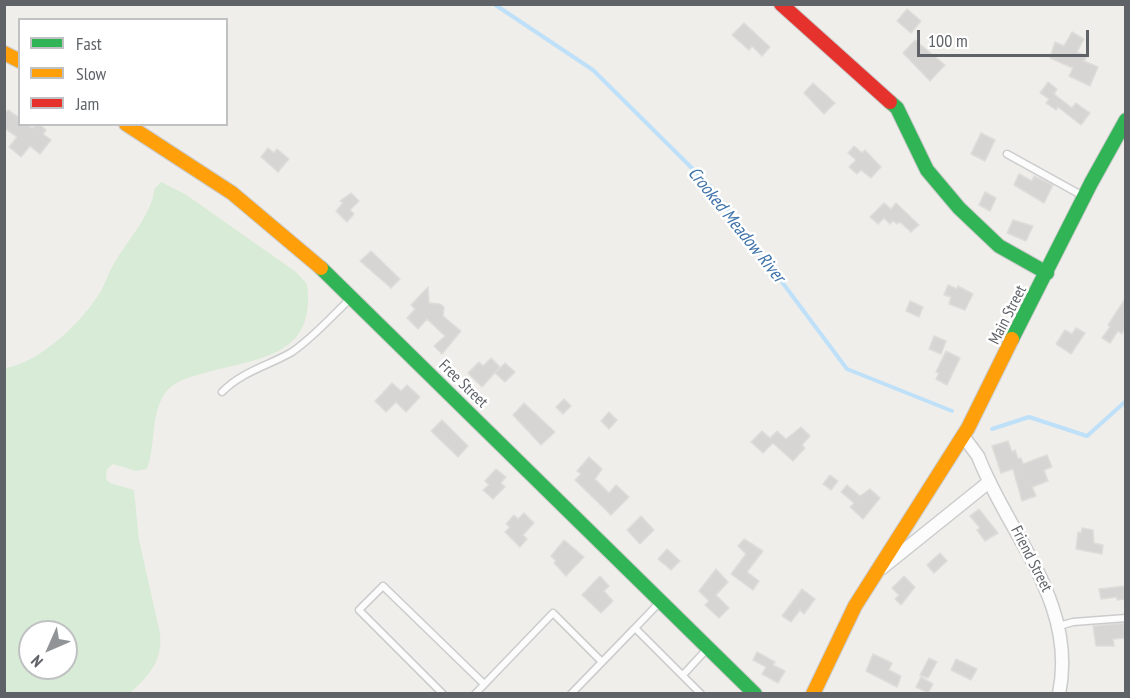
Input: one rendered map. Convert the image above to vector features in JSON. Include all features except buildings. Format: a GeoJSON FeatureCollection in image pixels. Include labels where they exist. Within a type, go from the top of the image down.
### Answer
{"type":"FeatureCollection","features":[{"type":"Feature","properties":{"kind":"street"},"geometry":{"type":"LineString","coordinates":[[781,4],[897,108],[927,170],[959,208],[999,246],[1047,273]]}},
{"type":"Feature","properties":{"kind":"street","name":"Main Street"},"geometry":{"type":"LineString","coordinates":[[813,693],[842,630],[963,436],[1125,120]]}},
{"type":"Feature","properties":{"kind":"street","name":"Free Street"},"geometry":{"type":"LineString","coordinates":[[129,126],[209,176],[250,206],[299,247],[755,693]]}},
{"type":"Feature","properties":{"kind":"street","name":"Friend Street"},"geometry":{"type":"LineString","coordinates":[[963,436],[978,456],[989,482],[1042,579],[1059,627],[1063,661],[1059,693]]}},
{"type":"Feature","properties":{"kind":"street","name":"Main Street"},"geometry":{"type":"LineString","coordinates":[[878,571],[989,482]]}},
{"type":"Feature","properties":{"kind":"street"},"geometry":{"type":"LineString","coordinates":[[912,520],[928,527],[936,525]]}},
{"type":"Feature","properties":{"kind":"lane"},"geometry":{"type":"LineString","coordinates":[[1007,154],[1084,197]]}},
{"type":"Feature","properties":{"kind":"lane"},"geometry":{"type":"LineString","coordinates":[[222,392],[247,372],[288,354],[307,342],[352,297]]}},
{"type":"Feature","properties":{"kind":"lane"},"geometry":{"type":"LineString","coordinates":[[444,693],[359,610],[383,586],[484,684]]}},
{"type":"Feature","properties":{"kind":"lane"},"geometry":{"type":"LineString","coordinates":[[574,692],[601,661],[661,601]]}},
{"type":"Feature","properties":{"kind":"lane"},"geometry":{"type":"LineString","coordinates":[[475,693],[553,613],[601,661]]}},
{"type":"Feature","properties":{"kind":"lane"},"geometry":{"type":"LineString","coordinates":[[1059,627],[1073,622],[1125,618]]}},
{"type":"Feature","properties":{"kind":"lane"},"geometry":{"type":"LineString","coordinates":[[634,628],[701,693]]}},
{"type":"Feature","properties":{"kind":"lane"},"geometry":{"type":"LineString","coordinates":[[683,675],[709,648]]}},
{"type":"Feature","properties":{"kind":"green space"},"geometry":{"type":"Polygon","coordinates":[[[161,182],[185,194],[296,272],[307,284],[308,309],[302,327],[292,341],[278,351],[261,358],[181,380],[172,386],[165,393],[157,411],[152,451],[147,469],[136,471],[113,464],[107,469],[106,479],[110,483],[134,490],[139,540],[160,633],[157,659],[144,680],[130,693],[5,693],[5,368],[32,358],[46,349],[83,315],[101,291],[113,265],[144,217],[153,198],[154,189],[161,182]]]}},
{"type":"Feature","properties":{"kind":"waterway","name":"Crooked Meadow River"},"geometry":{"type":"LineString","coordinates":[[494,4],[593,70],[711,187],[847,369],[952,411]]}},
{"type":"Feature","properties":{"kind":"waterway","name":"Crooked Meadow River"},"geometry":{"type":"LineString","coordinates":[[992,429],[1029,417],[1087,436],[1126,401]]}},
{"type":"Feature","properties":{"kind":"traffic: fast"},"geometry":{"type":"LineString","coordinates":[[890,102],[897,108],[927,170],[959,208],[999,246],[1047,273]]}},
{"type":"Feature","properties":{"kind":"traffic: fast"},"geometry":{"type":"LineString","coordinates":[[1012,339],[1091,183],[1126,120]]}},
{"type":"Feature","properties":{"kind":"traffic: fast"},"geometry":{"type":"LineString","coordinates":[[321,268],[755,694]]}},
{"type":"Feature","properties":{"kind":"traffic: slow"},"geometry":{"type":"LineString","coordinates":[[4,53],[18,60]]}},
{"type":"Feature","properties":{"kind":"traffic: slow"},"geometry":{"type":"LineString","coordinates":[[129,126],[232,193],[321,268]]}},
{"type":"Feature","properties":{"kind":"traffic: slow"},"geometry":{"type":"LineString","coordinates":[[813,694],[855,606],[968,428],[1012,339]]}},
{"type":"Feature","properties":{"kind":"traffic: jam"},"geometry":{"type":"LineString","coordinates":[[781,4],[890,102]]}}]}
